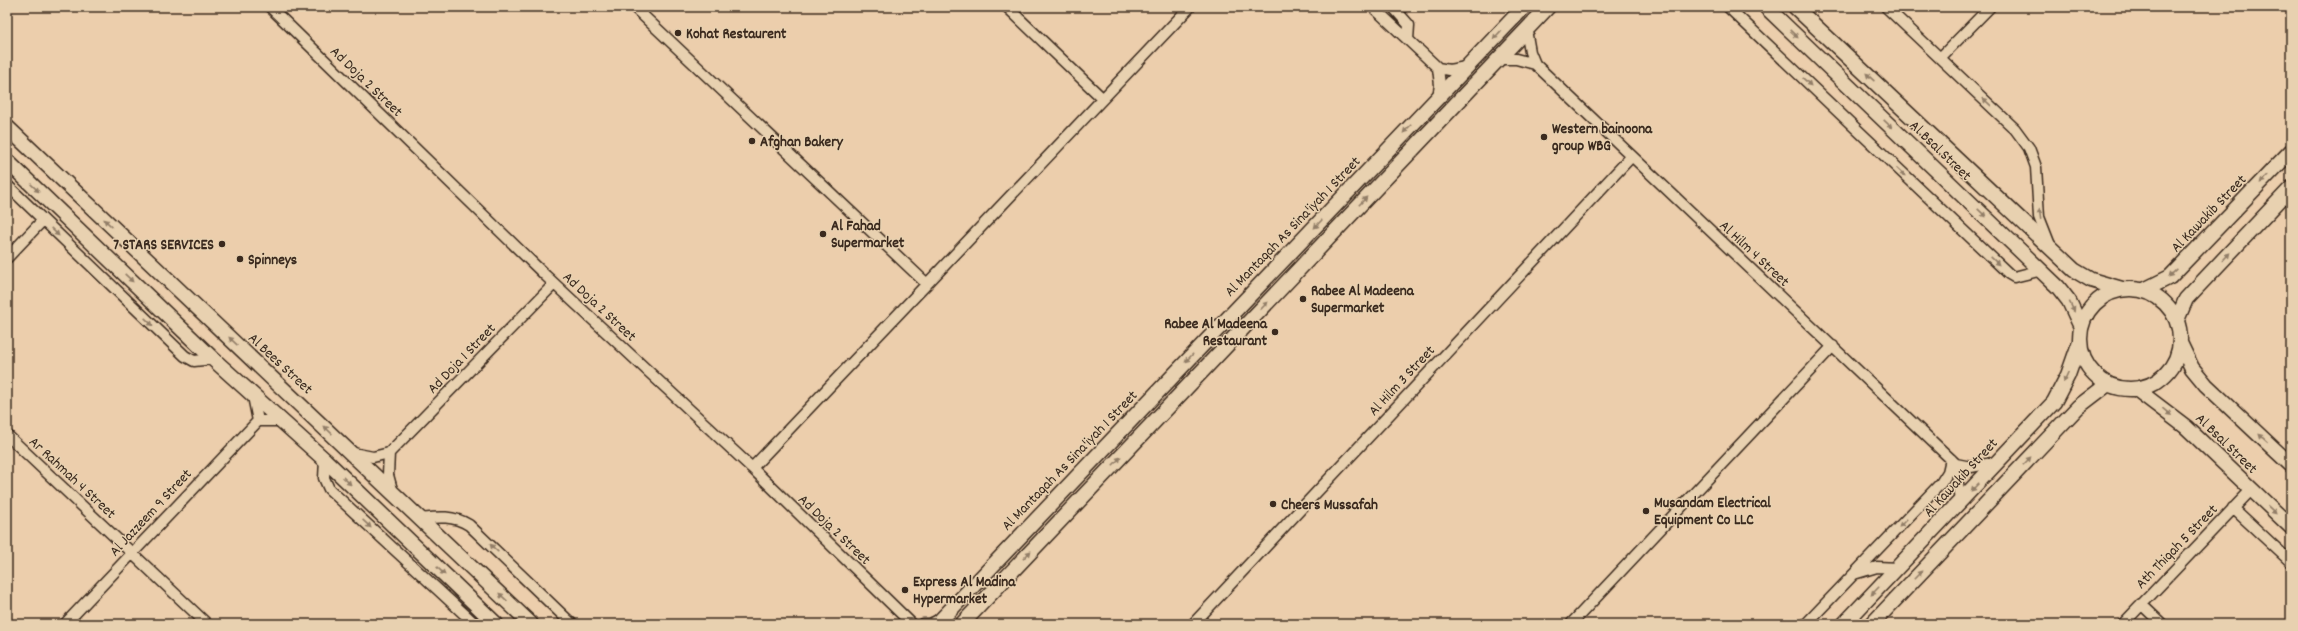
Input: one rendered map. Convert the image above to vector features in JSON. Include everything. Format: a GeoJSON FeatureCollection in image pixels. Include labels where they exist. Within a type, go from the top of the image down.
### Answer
{"type":"FeatureCollection","features":[{"type":"Feature","properties":{"kind":"street","name":"Ad Doja 2 Street"},"geometry":{"type":"LineString","coordinates":[[270,7],[554,284],[917,624],[930,624],[940,621]]}},
{"type":"Feature","properties":{"kind":"street"},"geometry":{"type":"LineString","coordinates":[[634,7],[927,284]]}},
{"type":"Feature","properties":{"kind":"street"},"geometry":{"type":"LineString","coordinates":[[1007,7],[1102,98]]}},
{"type":"Feature","properties":{"kind":"street"},"geometry":{"type":"LineString","coordinates":[[752,468],[1190,7]]}},
{"type":"Feature","properties":{"kind":"street"},"geometry":{"type":"LineString","coordinates":[[1373,7],[1438,68],[1450,70],[1467,66]]}},
{"type":"Feature","properties":{"kind":"street"},"geometry":{"type":"LineString","coordinates":[[1393,7],[1408,25],[1408,40]]}},
{"type":"Feature","properties":{"kind":"street","name":"Al Mantaqah As Sina'iyah 1 Street"},"geometry":{"type":"LineString","coordinates":[[940,621],[1524,7]]}},
{"type":"Feature","properties":{"kind":"street"},"geometry":{"type":"LineString","coordinates":[[962,624],[1548,7]]}},
{"type":"Feature","properties":{"kind":"street"},"geometry":{"type":"LineString","coordinates":[[1728,7],[2009,274],[2014,277],[2042,270]]}},
{"type":"Feature","properties":{"kind":"street","name":"Al Bsal Street"},"geometry":{"type":"LineString","coordinates":[[1766,7],[2042,270],[2069,301],[2080,334]]}},
{"type":"Feature","properties":{"kind":"street","name":"Al Bsal Street"},"geometry":{"type":"LineString","coordinates":[[1795,7],[2074,270],[2091,280],[2122,289]]}},
{"type":"Feature","properties":{"kind":"street"},"geometry":{"type":"LineString","coordinates":[[1886,7],[2015,129],[2029,148],[2036,167],[2039,216],[2053,250]]}},
{"type":"Feature","properties":{"kind":"street"},"geometry":{"type":"LineString","coordinates":[[1940,58],[1990,7]]}},
{"type":"Feature","properties":{"kind":"street","name":"Al Hilm 4 Street"},"geometry":{"type":"LineString","coordinates":[[1526,30],[1530,52],[1535,64],[1631,157],[1833,346],[1953,462]]}},
{"type":"Feature","properties":{"kind":"street","name":"Al Hilm 4 Street"},"geometry":{"type":"LineString","coordinates":[[1499,59],[1516,59],[1535,64]]}},
{"type":"Feature","properties":{"kind":"street"},"geometry":{"type":"LineString","coordinates":[[1438,68],[1440,79],[1438,97]]}},
{"type":"Feature","properties":{"kind":"street","name":"Al Bees Street"},"geometry":{"type":"LineString","coordinates":[[7,126],[531,624]]}},
{"type":"Feature","properties":{"kind":"street","name":"Al Kawakib Street"},"geometry":{"type":"LineString","coordinates":[[2144,290],[2170,276],[2291,151]]}},
{"type":"Feature","properties":{"kind":"street","name":"Al Hilm 3 Street"},"geometry":{"type":"LineString","coordinates":[[1193,624],[1631,157]]}},
{"type":"Feature","properties":{"kind":"street"},"geometry":{"type":"LineString","coordinates":[[7,161],[213,359],[325,460],[496,624]]}},
{"type":"Feature","properties":{"kind":"street"},"geometry":{"type":"LineString","coordinates":[[2177,320],[2186,299],[2291,188]]}},
{"type":"Feature","properties":{"kind":"street"},"geometry":{"type":"LineString","coordinates":[[8,189],[43,220],[185,356],[194,361],[213,359]]}},
{"type":"Feature","properties":{"kind":"street"},"geometry":{"type":"LineString","coordinates":[[7,258],[43,220]]}},
{"type":"Feature","properties":{"kind":"street","name":"Ad Doja 1 Street"},"geometry":{"type":"LineString","coordinates":[[389,453],[554,284]]}},
{"type":"Feature","properties":{"kind":"street"},"geometry":{"type":"LineString","coordinates":[[2122,289],[2144,290],[2164,301],[2177,320],[2180,343],[2177,356],[2166,373],[2149,385],[2136,389],[2122,388],[2108,384],[2097,376],[2088,366],[2082,354],[2080,334],[2092,306],[2111,292],[2122,289]]}},
{"type":"Feature","properties":{"kind":"street","name":"Al Kawakib Street"},"geometry":{"type":"LineString","coordinates":[[1844,624],[1999,462],[2054,402],[2068,375],[2080,334]]}},
{"type":"Feature","properties":{"kind":"street","name":"Al Bsal Street"},"geometry":{"type":"LineString","coordinates":[[2180,343],[2192,368],[2206,385],[2291,465]]}},
{"type":"Feature","properties":{"kind":"street"},"geometry":{"type":"LineString","coordinates":[[1571,624],[1833,346]]}},
{"type":"Feature","properties":{"kind":"street"},"geometry":{"type":"LineString","coordinates":[[1872,624],[2078,407],[2108,384]]}},
{"type":"Feature","properties":{"kind":"street","name":"Al Bsal Street"},"geometry":{"type":"LineString","coordinates":[[2136,389],[2186,427],[2291,527]]}},
{"type":"Feature","properties":{"kind":"street"},"geometry":{"type":"LineString","coordinates":[[253,396],[258,421],[281,421]]}},
{"type":"Feature","properties":{"kind":"street","name":"Al Jazzeem 9 Street"},"geometry":{"type":"LineString","coordinates":[[65,624],[258,421]]}},
{"type":"Feature","properties":{"kind":"street","name":"Ar Rahmah 4 Street"},"geometry":{"type":"LineString","coordinates":[[7,435],[206,624]]}},
{"type":"Feature","properties":{"kind":"street"},"geometry":{"type":"LineString","coordinates":[[349,451],[364,456],[389,453],[388,475],[394,495]]}},
{"type":"Feature","properties":{"kind":"street"},"geometry":{"type":"LineString","coordinates":[[325,460],[324,478],[329,489],[475,624]]}},
{"type":"Feature","properties":{"kind":"street"},"geometry":{"type":"LineString","coordinates":[[1953,462],[1971,467],[1999,462]]}},
{"type":"Feature","properties":{"kind":"street"},"geometry":{"type":"LineString","coordinates":[[1953,462],[1960,503]]}},
{"type":"Feature","properties":{"kind":"street"},"geometry":{"type":"LineString","coordinates":[[1806,624],[1941,483],[1953,462]]}},
{"type":"Feature","properties":{"kind":"street","name":"Ath Thiqah 5 Street"},"geometry":{"type":"LineString","coordinates":[[2123,624],[2251,490]]}},
{"type":"Feature","properties":{"kind":"street"},"geometry":{"type":"LineString","coordinates":[[2233,508],[2291,562]]}},
{"type":"Feature","properties":{"kind":"street"},"geometry":{"type":"LineString","coordinates":[[420,519],[451,517],[469,525],[572,624]]}},
{"type":"Feature","properties":{"kind":"street"},"geometry":{"type":"LineString","coordinates":[[1854,574],[1877,567],[1898,568]]}},
{"type":"Feature","properties":{"kind":"street"},"geometry":{"type":"LineString","coordinates":[[2141,604],[2162,624]]}},
{"type":"Feature","properties":{"kind":"place","name":"Kohat Restaurent"},"geometry":{"type":"Point","coordinates":[678,33]}},
{"type":"Feature","properties":{"kind":"place","name":"Western bainoona group WBG"},"geometry":{"type":"Point","coordinates":[1544,137]}},
{"type":"Feature","properties":{"kind":"place","name":"Afghan Bakery"},"geometry":{"type":"Point","coordinates":[752,141]}},
{"type":"Feature","properties":{"kind":"place","name":"Al Fahad Supermarket"},"geometry":{"type":"Point","coordinates":[823,234]}},
{"type":"Feature","properties":{"kind":"place","name":"7 STARS SERVICES"},"geometry":{"type":"Point","coordinates":[222,244]}},
{"type":"Feature","properties":{"kind":"place","name":"Spinneys"},"geometry":{"type":"Point","coordinates":[240,259]}},
{"type":"Feature","properties":{"kind":"place","name":"Rabee Al Madeena Supermarket"},"geometry":{"type":"Point","coordinates":[1303,299]}},
{"type":"Feature","properties":{"kind":"place","name":"Rabee Al Madeena Restaurant"},"geometry":{"type":"Point","coordinates":[1275,332]}},
{"type":"Feature","properties":{"kind":"place","name":"Cheers Mussafah"},"geometry":{"type":"Point","coordinates":[1273,504]}},
{"type":"Feature","properties":{"kind":"place","name":"Musandam Electrical Equipment Co LLC"},"geometry":{"type":"Point","coordinates":[1646,511]}},
{"type":"Feature","properties":{"kind":"place","name":"Express Al Madina Hypermarket"},"geometry":{"type":"Point","coordinates":[905,590]}}]}
